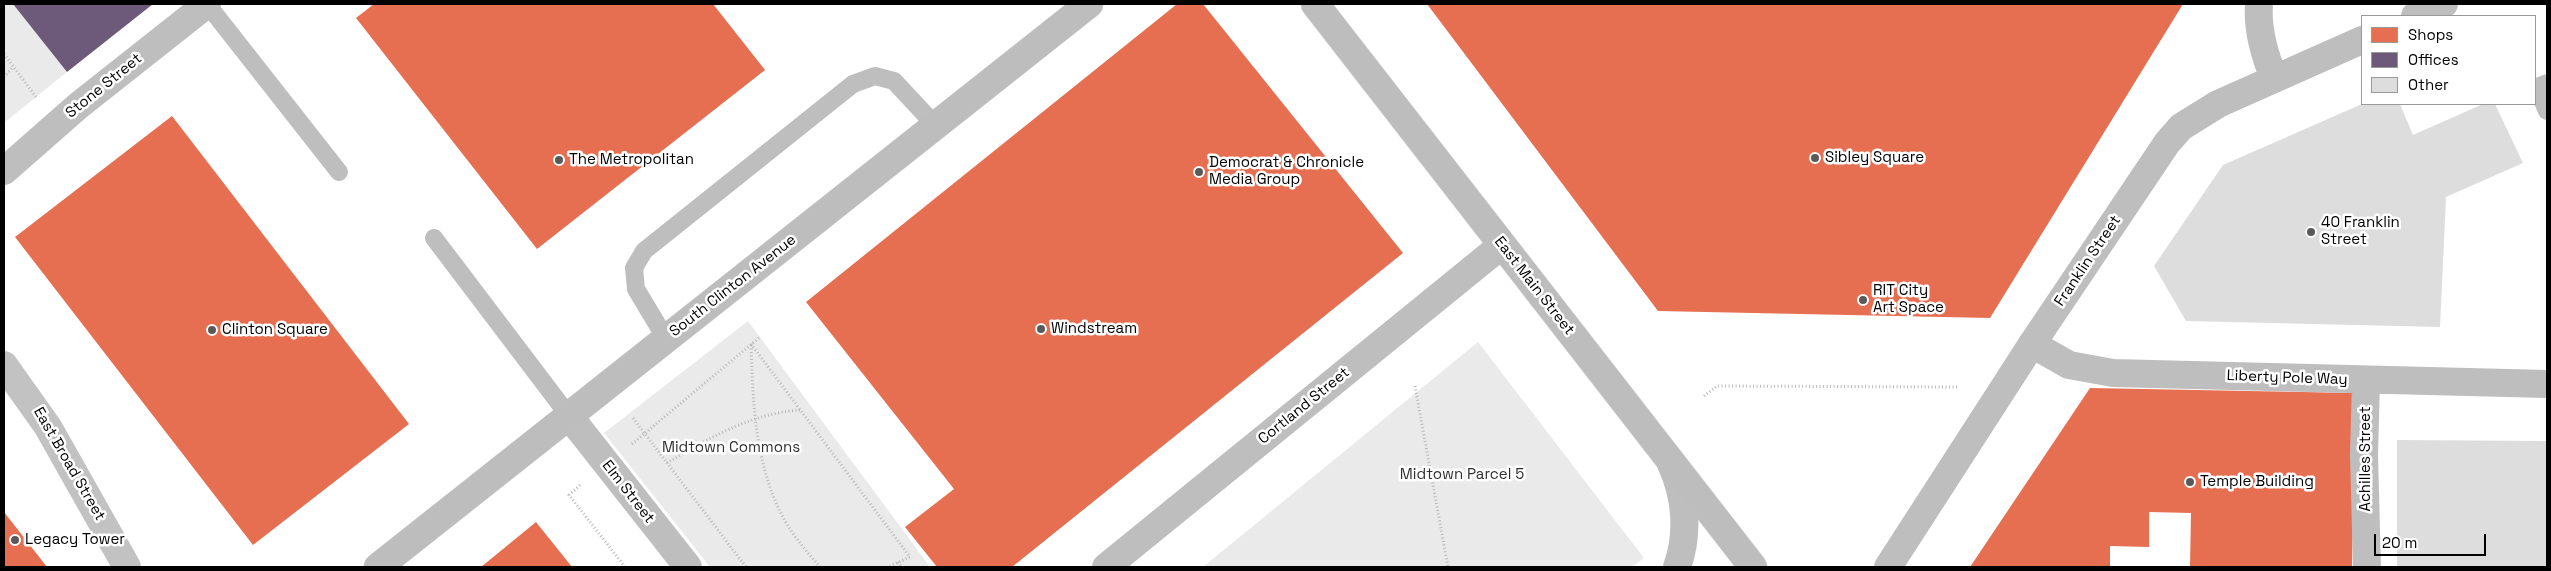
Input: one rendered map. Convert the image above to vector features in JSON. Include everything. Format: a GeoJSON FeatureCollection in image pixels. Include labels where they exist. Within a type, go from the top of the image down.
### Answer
{"type":"FeatureCollection","features":[{"type":"Feature","properties":{"kind":"main road","name":"South Clinton Avenue"},"geometry":{"type":"LineString","coordinates":[[378,567],[1089,4]]}},
{"type":"Feature","properties":{"kind":"main road","name":"East Main Street"},"geometry":{"type":"LineString","coordinates":[[1315,4],[1753,567]]}},
{"type":"Feature","properties":{"kind":"main road","name":"East Broad Street"},"geometry":{"type":"LineString","coordinates":[[4,365],[48,427],[127,567]]}},
{"type":"Feature","properties":{"kind":"street","name":"Stone Street"},"geometry":{"type":"LineString","coordinates":[[4,171],[78,106],[207,4]]}},
{"type":"Feature","properties":{"kind":"street"},"geometry":{"type":"LineString","coordinates":[[2259,4],[2259,30],[2265,55],[2274,78]]}},
{"type":"Feature","properties":{"kind":"street"},"geometry":{"type":"LineString","coordinates":[[2417,15],[2444,4]]}},
{"type":"Feature","properties":{"kind":"street","name":"Franklin Street"},"geometry":{"type":"LineString","coordinates":[[1888,567],[2032,344],[2172,138],[2199,114],[2274,78],[2361,40]]}},
{"type":"Feature","properties":{"kind":"street","name":"Cortland Street"},"geometry":{"type":"LineString","coordinates":[[1106,567],[1502,245]]}},
{"type":"Feature","properties":{"kind":"street","name":"Liberty Pole Way"},"geometry":{"type":"LineString","coordinates":[[2032,344],[2069,365],[2113,373],[2366,381],[2547,384]]}},
{"type":"Feature","properties":{"kind":"street","name":"Achilles Street"},"geometry":{"type":"LineString","coordinates":[[2366,381],[2364,455],[2367,567]]}},
{"type":"Feature","properties":{"kind":"street","name":"Elm Street"},"geometry":{"type":"LineString","coordinates":[[569,416],[688,567]]}},
{"type":"Feature","properties":{"kind":"street"},"geometry":{"type":"LineString","coordinates":[[1669,460],[1681,490],[1684,521],[1682,549],[1677,567]]}},
{"type":"Feature","properties":{"kind":"lane"},"geometry":{"type":"LineString","coordinates":[[207,4],[339,172]]}},
{"type":"Feature","properties":{"kind":"lane"},"geometry":{"type":"LineString","coordinates":[[666,339],[636,289],[634,268],[644,251],[853,84],[875,76],[894,81],[935,125]]}},
{"type":"Feature","properties":{"kind":"lane"},"geometry":{"type":"LineString","coordinates":[[2547,83],[2537,88],[2547,111]]}},
{"type":"Feature","properties":{"kind":"lane"},"geometry":{"type":"LineString","coordinates":[[434,238],[569,416]]}},
{"type":"Feature","properties":{"kind":"path"},"geometry":{"type":"LineString","coordinates":[[4,54],[39,100]]}},
{"type":"Feature","properties":{"kind":"path"},"geometry":{"type":"LineString","coordinates":[[4,77],[13,67]]}},
{"type":"Feature","properties":{"kind":"path"},"geometry":{"type":"LineString","coordinates":[[630,444],[760,337]]}},
{"type":"Feature","properties":{"kind":"path"},"geometry":{"type":"LineString","coordinates":[[751,344],[910,557],[888,567]]}},
{"type":"Feature","properties":{"kind":"path"},"geometry":{"type":"LineString","coordinates":[[751,344],[754,421],[762,460],[774,496],[786,522],[820,567]]}},
{"type":"Feature","properties":{"kind":"path"},"geometry":{"type":"LineString","coordinates":[[1415,386],[1448,567]]}},
{"type":"Feature","properties":{"kind":"path"},"geometry":{"type":"LineString","coordinates":[[1704,396],[1717,386],[1958,387]]}},
{"type":"Feature","properties":{"kind":"path"},"geometry":{"type":"LineString","coordinates":[[667,463],[726,431],[754,421],[800,410]]}},
{"type":"Feature","properties":{"kind":"path"},"geometry":{"type":"LineString","coordinates":[[633,418],[746,567]]}},
{"type":"Feature","properties":{"kind":"path"},"geometry":{"type":"LineString","coordinates":[[584,482],[569,495],[625,567]]}},
{"type":"Feature","properties":{"kind":"path"},"geometry":{"type":"LineString","coordinates":[[898,562],[901,567]]}},
{"type":"Feature","properties":{"kind":"green space"},"geometry":{"type":"Polygon","coordinates":[[[4,4],[13,4],[67,72],[4,123],[4,4]]]}},
{"type":"Feature","properties":{"kind":"green space","name":"Midtown Commons"},"geometry":{"type":"Polygon","coordinates":[[[748,321],[930,567],[710,567],[604,433],[748,321]]]}},
{"type":"Feature","properties":{"kind":"green space","name":"Midtown Parcel 5"},"geometry":{"type":"Polygon","coordinates":[[[1478,342],[1644,558],[1632,567],[1203,567],[1478,342]]]}},
{"type":"Feature","properties":{"kind":"building: Shops","name":"The Metropolitan"},"geometry":{"type":"Polygon","coordinates":[[[374,4],[713,4],[765,70],[537,249],[356,18],[374,4]]]}},
{"type":"Feature","properties":{"kind":"building: Shops","name":"Windstream"},"geometry":{"type":"Polygon","coordinates":[[[1177,4],[1203,4],[1403,253],[1012,567],[937,567],[905,527],[954,489],[806,302],[1177,4]]]}},
{"type":"Feature","properties":{"kind":"building: Shops","name":"Sibley Square"},"geometry":{"type":"Polygon","coordinates":[[[1427,4],[2183,4],[1990,318],[1658,311],[1427,4]]]}},
{"type":"Feature","properties":{"kind":"building: Shops","name":"Clinton Square"},"geometry":{"type":"Polygon","coordinates":[[[172,116],[409,424],[253,545],[15,237],[172,116]]]}},
{"type":"Feature","properties":{"kind":"building: Shops","name":"Temple Building"},"geometry":{"type":"Polygon","coordinates":[[[2090,388],[2355,393],[2352,567],[2190,567],[2191,513],[2149,512],[2149,547],[2110,546],[2110,567],[1970,567],[2090,388]]]}},
{"type":"Feature","properties":{"kind":"building: Shops","name":"Legacy Tower"},"geometry":{"type":"Polygon","coordinates":[[[4,512],[47,567],[4,567],[4,512]]]}},
{"type":"Feature","properties":{"kind":"building: Shops"},"geometry":{"type":"Polygon","coordinates":[[[536,522],[572,567],[481,567],[536,522]]]}},
{"type":"Feature","properties":{"kind":"building: Offices"},"geometry":{"type":"Polygon","coordinates":[[[13,4],[153,4],[67,72],[13,4]]]}},
{"type":"Feature","properties":{"kind":"building: Other","name":"40 Franklin Street"},"geometry":{"type":"Polygon","coordinates":[[[2361,104],[2400,105],[2413,135],[2481,105],[2495,105],[2523,163],[2446,197],[2440,327],[2186,321],[2154,266],[2223,165],[2361,104]]]}},
{"type":"Feature","properties":{"kind":"building: Other"},"geometry":{"type":"Polygon","coordinates":[[[2397,440],[2547,441],[2547,567],[2397,567],[2397,440]]]}},
{"type":"Feature","properties":{"kind":"place","name":"Sibley Square"},"geometry":{"type":"Point","coordinates":[1815,158]}},
{"type":"Feature","properties":{"kind":"place","name":"The Metropolitan"},"geometry":{"type":"Point","coordinates":[559,160]}},
{"type":"Feature","properties":{"kind":"place","name":"Democrat & Chronicle Media Group"},"geometry":{"type":"Point","coordinates":[1199,172]}},
{"type":"Feature","properties":{"kind":"place","name":"40 Franklin Street"},"geometry":{"type":"Point","coordinates":[2311,232]}},
{"type":"Feature","properties":{"kind":"place","name":"RIT City Art Space"},"geometry":{"type":"Point","coordinates":[1863,300]}},
{"type":"Feature","properties":{"kind":"place","name":"Windstream"},"geometry":{"type":"Point","coordinates":[1041,329]}},
{"type":"Feature","properties":{"kind":"place","name":"Clinton Square"},"geometry":{"type":"Point","coordinates":[212,330]}},
{"type":"Feature","properties":{"kind":"place","name":"Temple Building"},"geometry":{"type":"Point","coordinates":[2190,482]}},
{"type":"Feature","properties":{"kind":"place","name":"Legacy Tower"},"geometry":{"type":"Point","coordinates":[15,540]}}]}
